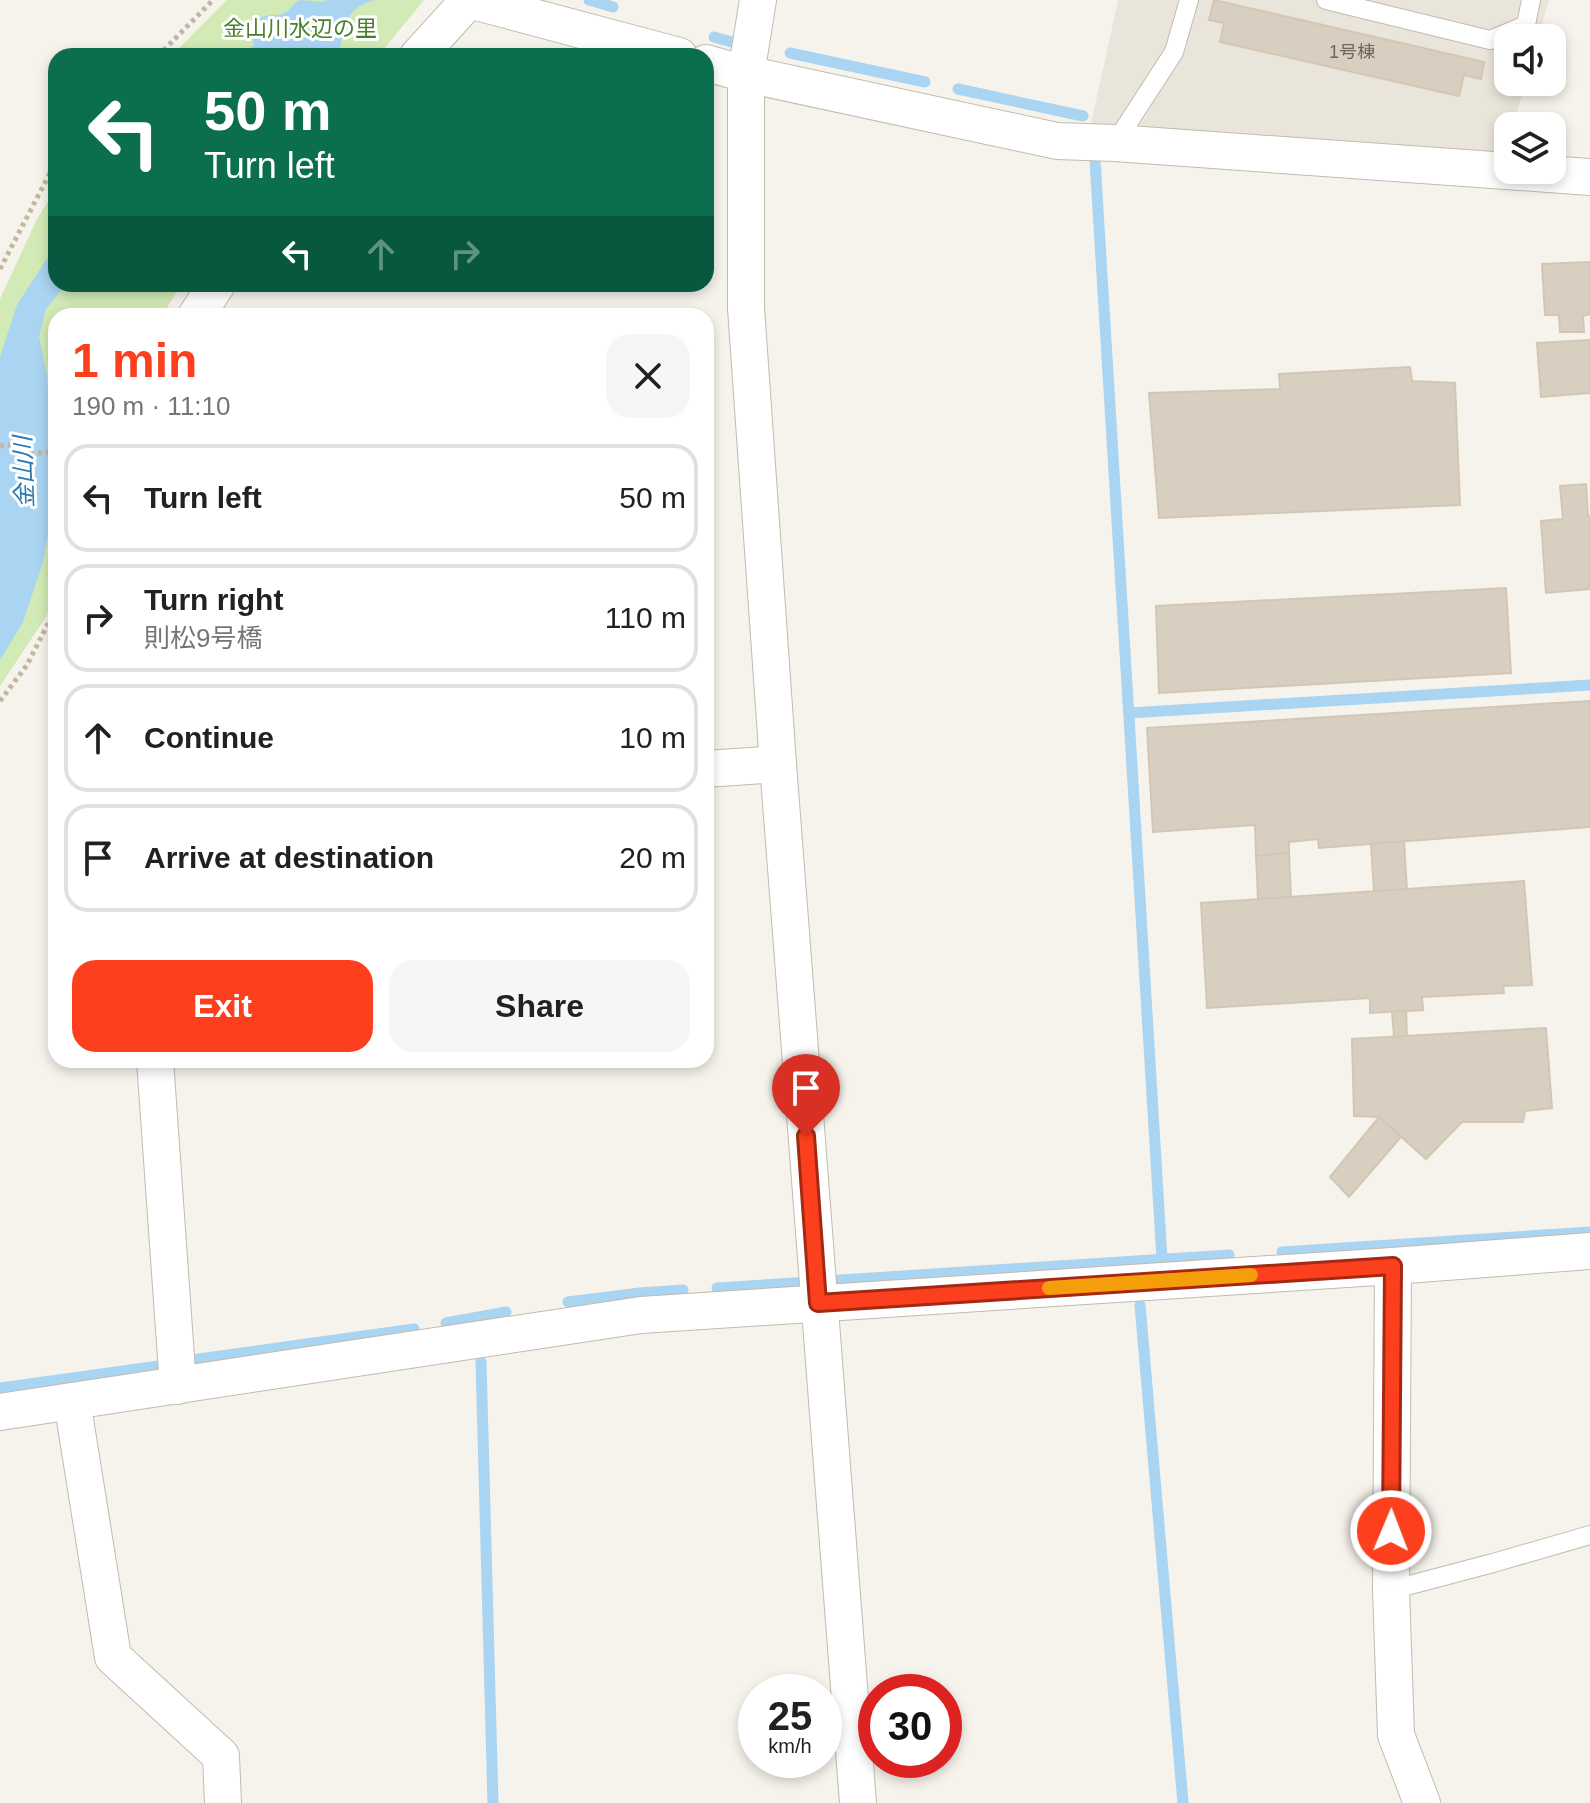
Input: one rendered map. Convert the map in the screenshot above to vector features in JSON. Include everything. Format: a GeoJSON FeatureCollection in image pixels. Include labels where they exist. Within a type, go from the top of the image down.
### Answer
{"type":"FeatureCollection","features":[{"type":"Feature","properties":{"kind":"street"},"geometry":{"type":"LineString","coordinates":[[425,48],[469,0],[649,48]]}},
{"type":"Feature","properties":{"kind":"street"},"geometry":{"type":"LineString","coordinates":[[758,0],[746,74],[746,308],[818,1303],[858,1803]]}},
{"type":"Feature","properties":{"kind":"street"},"geometry":{"type":"LineString","coordinates":[[714,65],[1057,141],[1590,177]]}},
{"type":"Feature","properties":{"kind":"street"},"geometry":{"type":"LineString","coordinates":[[714,768],[778,764]]}},
{"type":"Feature","properties":{"kind":"street"},"geometry":{"type":"LineString","coordinates":[[156,1068],[178,1386]]}},
{"type":"Feature","properties":{"kind":"street"},"geometry":{"type":"LineString","coordinates":[[0,1412],[641,1315],[1590,1251]]}},
{"type":"Feature","properties":{"kind":"street"},"geometry":{"type":"LineString","coordinates":[[1393,1266],[1391,1590],[1396,1735],[1422,1803]]}},
{"type":"Feature","properties":{"kind":"street"},"geometry":{"type":"LineString","coordinates":[[72,1401],[113,1657],[221,1756],[223,1803]]}},
{"type":"Feature","properties":{"kind":"lane"},"geometry":{"type":"LineString","coordinates":[[1115,143],[1174,52],[1189,0]]}},
{"type":"Feature","properties":{"kind":"lane"},"geometry":{"type":"LineString","coordinates":[[1326,0],[1490,40],[1526,25],[1531,0]]}},
{"type":"Feature","properties":{"kind":"lane"},"geometry":{"type":"LineString","coordinates":[[1391,1590],[1590,1535]]}},
{"type":"Feature","properties":{"kind":"path"},"geometry":{"type":"LineString","coordinates":[[166,48],[213,0]]}},
{"type":"Feature","properties":{"kind":"path"},"geometry":{"type":"LineString","coordinates":[[0,269],[48,177]]}},
{"type":"Feature","properties":{"kind":"path"},"geometry":{"type":"LineString","coordinates":[[0,446],[19,444],[19,454],[48,452]]}},
{"type":"Feature","properties":{"kind":"path"},"geometry":{"type":"LineString","coordinates":[[0,701],[27,665],[48,624]]}},
{"type":"Feature","properties":{"kind":"shaded area"},"geometry":{"type":"Polygon","coordinates":[[[1118,0],[1549,0],[1542,24],[1494,24],[1494,96],[1522,96],[1517,112],[1494,112],[1494,153],[1091,124],[1118,0]]]}},
{"type":"Feature","properties":{"kind":"green space","name":"金山川水辺の里"},"geometry":{"type":"Polygon","coordinates":[[[227,0],[424,0],[385,48],[179,48],[227,0]]]}},
{"type":"Feature","properties":{"kind":"green space"},"geometry":{"type":"Polygon","coordinates":[[[48,202],[48,292],[176,292],[167,308],[48,308],[48,612],[0,686],[0,299],[48,202]]]}},
{"type":"Feature","properties":{"kind":"water"},"geometry":{"type":"Polygon","coordinates":[[[301,0],[375,0],[352,12],[340,48],[250,48],[254,45],[253,32],[257,21],[265,16],[283,14],[301,0]]]}},
{"type":"Feature","properties":{"kind":"water","name":"金山川"},"geometry":{"type":"Polygon","coordinates":[[[48,258],[48,292],[60,292],[46,309],[39,337],[48,391],[48,534],[43,562],[23,622],[0,660],[0,357],[17,305],[48,258]]]}},
{"type":"Feature","properties":{"kind":"building"},"geometry":{"type":"Polygon","coordinates":[[[1214,0],[1484,62],[1481,79],[1464,75],[1459,96],[1220,42],[1224,23],[1209,20],[1214,0]]]}},
{"type":"Feature","properties":{"kind":"building"},"geometry":{"type":"Polygon","coordinates":[[[1590,262],[1590,314],[1583,316],[1584,332],[1560,332],[1559,315],[1545,315],[1542,264],[1590,262]]]}},
{"type":"Feature","properties":{"kind":"building"},"geometry":{"type":"Polygon","coordinates":[[[1590,340],[1590,393],[1541,397],[1537,343],[1590,340]]]}},
{"type":"Feature","properties":{"kind":"building"},"geometry":{"type":"Polygon","coordinates":[[[1410,367],[1412,381],[1455,383],[1460,505],[1159,518],[1149,393],[1280,389],[1279,374],[1410,367]]]}},
{"type":"Feature","properties":{"kind":"building"},"geometry":{"type":"Polygon","coordinates":[[[1586,484],[1590,516],[1590,589],[1546,593],[1541,521],[1563,519],[1560,486],[1586,484]]]}},
{"type":"Feature","properties":{"kind":"building"},"geometry":{"type":"Polygon","coordinates":[[[1506,588],[1511,673],[1159,693],[1156,606],[1506,588]]]}},
{"type":"Feature","properties":{"kind":"building"},"geometry":{"type":"Polygon","coordinates":[[[1590,701],[1590,827],[1319,848],[1318,839],[1289,842],[1289,853],[1256,856],[1255,825],[1153,832],[1147,728],[1590,701]]]}},
{"type":"Feature","properties":{"kind":"building"},"geometry":{"type":"Polygon","coordinates":[[[1404,841],[1407,890],[1374,892],[1371,844],[1404,841]]]}},
{"type":"Feature","properties":{"kind":"building"},"geometry":{"type":"Polygon","coordinates":[[[1289,853],[1291,897],[1258,899],[1256,856],[1289,853]]]}},
{"type":"Feature","properties":{"kind":"building"},"geometry":{"type":"Polygon","coordinates":[[[1524,881],[1532,985],[1503,986],[1504,993],[1422,997],[1423,1010],[1370,1013],[1370,998],[1207,1008],[1201,903],[1524,881]]]}},
{"type":"Feature","properties":{"kind":"building"},"geometry":{"type":"Polygon","coordinates":[[[1406,1011],[1407,1036],[1394,1037],[1392,1012],[1406,1011]]]}},
{"type":"Feature","properties":{"kind":"building"},"geometry":{"type":"Polygon","coordinates":[[[1546,1028],[1552,1108],[1525,1111],[1523,1122],[1462,1122],[1426,1159],[1379,1117],[1354,1116],[1352,1039],[1546,1028]]]}},
{"type":"Feature","properties":{"kind":"building"},"geometry":{"type":"Polygon","coordinates":[[[1379,1117],[1401,1137],[1349,1197],[1330,1177],[1379,1117]]]}},
{"type":"Feature","properties":{"kind":"waterway"},"geometry":{"type":"LineString","coordinates":[[589,0],[613,7]]}},
{"type":"Feature","properties":{"kind":"waterway"},"geometry":{"type":"LineString","coordinates":[[714,37],[732,42]]}},
{"type":"Feature","properties":{"kind":"waterway"},"geometry":{"type":"LineString","coordinates":[[790,53],[925,82]]}},
{"type":"Feature","properties":{"kind":"waterway"},"geometry":{"type":"LineString","coordinates":[[958,89],[1083,116]]}},
{"type":"Feature","properties":{"kind":"waterway"},"geometry":{"type":"LineString","coordinates":[[1095,160],[1162,1259]]}},
{"type":"Feature","properties":{"kind":"waterway"},"geometry":{"type":"LineString","coordinates":[[1129,713],[1590,685]]}},
{"type":"Feature","properties":{"kind":"waterway"},"geometry":{"type":"LineString","coordinates":[[1282,1252],[1590,1232]]}},
{"type":"Feature","properties":{"kind":"waterway"},"geometry":{"type":"LineString","coordinates":[[717,1288],[1229,1255]]}},
{"type":"Feature","properties":{"kind":"waterway"},"geometry":{"type":"LineString","coordinates":[[568,1302],[683,1290]]}},
{"type":"Feature","properties":{"kind":"waterway"},"geometry":{"type":"LineString","coordinates":[[1140,1305],[1183,1803]]}},
{"type":"Feature","properties":{"kind":"waterway"},"geometry":{"type":"LineString","coordinates":[[446,1323],[506,1312]]}},
{"type":"Feature","properties":{"kind":"waterway"},"geometry":{"type":"LineString","coordinates":[[192,1360],[414,1329]]}},
{"type":"Feature","properties":{"kind":"waterway"},"geometry":{"type":"LineString","coordinates":[[481,1362],[493,1803]]}},
{"type":"Feature","properties":{"kind":"waterway"},"geometry":{"type":"LineString","coordinates":[[0,1388],[166,1365]]}},
{"type":"Feature","properties":{"kind":"slow traffic"},"geometry":{"type":"LineString","coordinates":[[1049,1288],[1251,1275]]}},
{"type":"Feature","properties":{"kind":"route"},"geometry":{"type":"LineString","coordinates":[[806,1136],[818,1303],[1393,1266],[1391,1531]]}}]}
